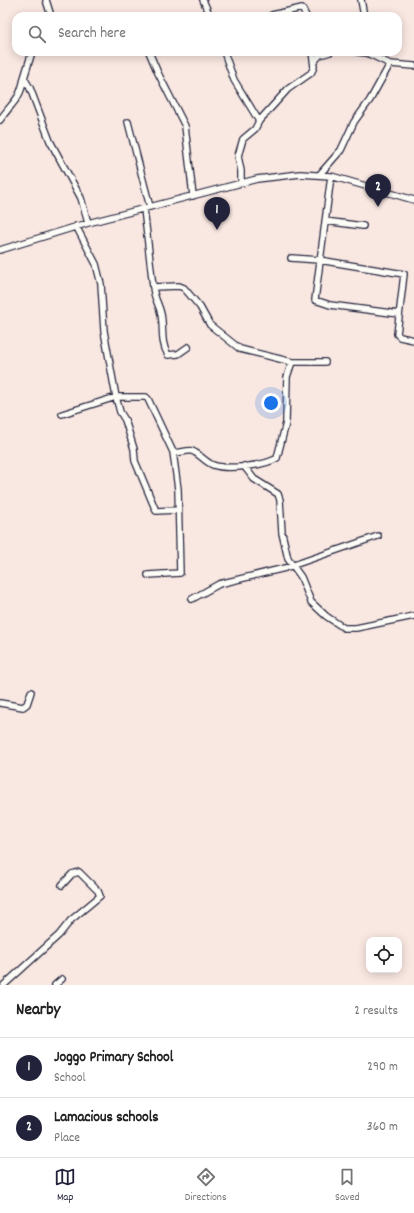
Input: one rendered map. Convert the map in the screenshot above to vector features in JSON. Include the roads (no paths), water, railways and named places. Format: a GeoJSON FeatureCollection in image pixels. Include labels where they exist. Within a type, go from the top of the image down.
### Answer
{"type":"FeatureCollection","features":[{"type":"Feature","properties":{"kind":"street"},"geometry":{"type":"LineString","coordinates":[[46,0],[50,12]]}},
{"type":"Feature","properties":{"kind":"street"},"geometry":{"type":"LineString","coordinates":[[203,0],[208,12]]}},
{"type":"Feature","properties":{"kind":"street"},"geometry":{"type":"LineString","coordinates":[[361,0],[363,12]]}},
{"type":"Feature","properties":{"kind":"street"},"geometry":{"type":"LineString","coordinates":[[285,12],[302,8],[304,12]]}},
{"type":"Feature","properties":{"kind":"street"},"geometry":{"type":"LineString","coordinates":[[0,120],[18,100],[22,91],[24,78],[31,56]]}},
{"type":"Feature","properties":{"kind":"street"},"geometry":{"type":"LineString","coordinates":[[151,56],[185,126],[192,196]]}},
{"type":"Feature","properties":{"kind":"street"},"geometry":{"type":"LineString","coordinates":[[225,56],[234,80],[259,121]]}},
{"type":"Feature","properties":{"kind":"street"},"geometry":{"type":"LineString","coordinates":[[241,184],[241,171],[238,156],[239,146],[243,138],[255,129],[259,121],[288,89],[311,73],[314,68],[313,56]]}},
{"type":"Feature","properties":{"kind":"street"},"geometry":{"type":"LineString","coordinates":[[314,62],[319,56]]}},
{"type":"Feature","properties":{"kind":"street"},"geometry":{"type":"LineString","coordinates":[[373,56],[390,64],[414,66]]}},
{"type":"Feature","properties":{"kind":"street"},"geometry":{"type":"LineString","coordinates":[[320,174],[342,150],[354,122],[370,100],[390,64]]}},
{"type":"Feature","properties":{"kind":"street"},"geometry":{"type":"LineString","coordinates":[[24,78],[30,88],[50,141],[81,198],[88,223]]}},
{"type":"Feature","properties":{"kind":"street"},"geometry":{"type":"LineString","coordinates":[[128,122],[147,208],[154,298],[161,314],[162,335],[168,355],[178,354],[188,347]]}},
{"type":"Feature","properties":{"kind":"street"},"geometry":{"type":"LineString","coordinates":[[0,250],[76,226],[257,179],[284,175],[320,174],[331,176],[414,200]]}},
{"type":"Feature","properties":{"kind":"street"},"geometry":{"type":"LineString","coordinates":[[331,176],[315,300],[330,305],[399,314]]}},
{"type":"Feature","properties":{"kind":"street"},"geometry":{"type":"LineString","coordinates":[[325,221],[363,226]]}},
{"type":"Feature","properties":{"kind":"street"},"geometry":{"type":"LineString","coordinates":[[76,226],[96,264],[101,284],[104,331],[116,396],[120,412],[125,420],[134,449],[135,461],[156,511],[178,510]]}},
{"type":"Feature","properties":{"kind":"street"},"geometry":{"type":"LineString","coordinates":[[291,258],[319,260],[404,274],[398,336],[414,340]]}},
{"type":"Feature","properties":{"kind":"street"},"geometry":{"type":"LineString","coordinates":[[153,287],[179,286],[184,288],[200,307],[210,325],[240,349],[292,362],[325,362]]}},
{"type":"Feature","properties":{"kind":"street"},"geometry":{"type":"LineString","coordinates":[[173,452],[189,451],[196,453],[211,465],[220,467],[263,465],[277,458],[286,423],[287,377],[292,362]]}},
{"type":"Feature","properties":{"kind":"street"},"geometry":{"type":"LineString","coordinates":[[62,414],[116,396],[146,397],[148,399],[173,452],[178,489],[180,573],[148,575]]}},
{"type":"Feature","properties":{"kind":"street"},"geometry":{"type":"LineString","coordinates":[[244,466],[254,479],[278,494],[280,500],[282,532],[288,559],[301,577],[311,602],[330,619],[344,628],[356,628],[414,616]]}},
{"type":"Feature","properties":{"kind":"street"},"geometry":{"type":"LineString","coordinates":[[192,598],[218,584],[291,565],[378,536]]}},
{"type":"Feature","properties":{"kind":"street"},"geometry":{"type":"LineString","coordinates":[[0,703],[23,707],[27,704],[31,692]]}},
{"type":"Feature","properties":{"kind":"street"},"geometry":{"type":"LineString","coordinates":[[4,985],[58,935],[71,920],[100,896],[98,891],[79,872],[72,874],[62,885]]}},
{"type":"Feature","properties":{"kind":"street"},"geometry":{"type":"LineString","coordinates":[[55,985],[62,979]]}},
{"type":"Feature","properties":{"kind":"place","name":"Lamacious schools"},"geometry":{"type":"Point","coordinates":[378,207]}},
{"type":"Feature","properties":{"kind":"place","name":"Joggo Primary School"},"geometry":{"type":"Point","coordinates":[217,230]}}]}
